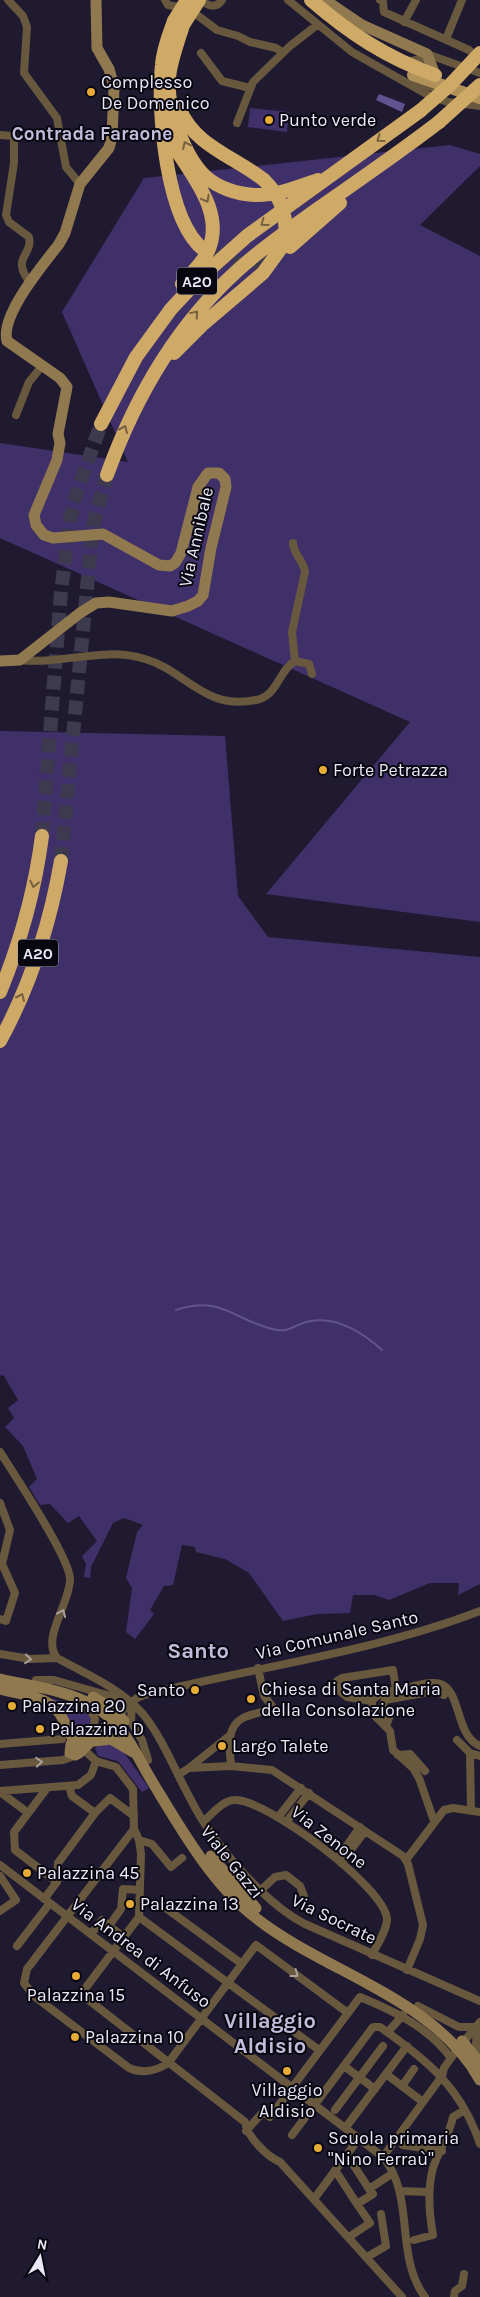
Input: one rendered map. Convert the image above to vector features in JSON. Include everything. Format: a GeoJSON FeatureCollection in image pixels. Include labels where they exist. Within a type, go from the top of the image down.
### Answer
{"type":"FeatureCollection","features":[{"type":"Feature","properties":{"kind":"highway"},"geometry":{"type":"LineString","coordinates":[[187,0],[162,63],[160,88],[170,179],[180,216],[192,240],[204,250]]}},
{"type":"Feature","properties":{"kind":"highway"},"geometry":{"type":"LineString","coordinates":[[200,0],[179,23],[174,94],[184,120],[202,140],[264,180],[274,192],[282,207],[287,246]]}},
{"type":"Feature","properties":{"kind":"highway"},"geometry":{"type":"LineString","coordinates":[[300,0],[349,41],[382,61],[421,68]]}},
{"type":"Feature","properties":{"kind":"highway"},"geometry":{"type":"LineString","coordinates":[[311,0],[354,35],[421,68]]}},
{"type":"Feature","properties":{"kind":"highway"},"geometry":{"type":"LineString","coordinates":[[176,47],[169,77],[171,106],[190,154],[205,176],[228,190],[256,195],[283,192],[332,174]]}},
{"type":"Feature","properties":{"kind":"highway","name":"A20"},"geometry":{"type":"LineString","coordinates":[[163,127],[173,147],[208,201],[214,218],[213,235],[204,258],[154,320],[125,363],[114,383],[101,424],[136,357],[181,297],[235,246],[439,95],[480,53]]}},
{"type":"Feature","properties":{"kind":"highway","name":"A20"},"geometry":{"type":"LineString","coordinates":[[107,474],[123,432],[157,368],[193,316],[236,271],[284,232],[346,192],[439,122],[480,85]]}},
{"type":"Feature","properties":{"kind":"highway"},"geometry":{"type":"LineString","coordinates":[[157,368],[202,325],[263,273],[287,246],[346,192]]}},
{"type":"Feature","properties":{"kind":"highway","name":"A20"},"geometry":{"type":"LineString","coordinates":[[0,992],[16,951],[30,905],[42,836]]}},
{"type":"Feature","properties":{"kind":"highway","name":"A20"},"geometry":{"type":"LineString","coordinates":[[0,1041],[24,991],[40,949],[61,861]]}},
{"type":"Feature","properties":{"kind":"main road"},"geometry":{"type":"LineString","coordinates":[[421,68],[480,90]]}},
{"type":"Feature","properties":{"kind":"main road"},"geometry":{"type":"LineString","coordinates":[[421,68],[480,98]]}},
{"type":"Feature","properties":{"kind":"street"},"geometry":{"type":"LineString","coordinates":[[8,0],[23,16],[27,28],[24,72],[57,118],[66,166],[80,184]]}},
{"type":"Feature","properties":{"kind":"street","name":"Via Annibale"},"geometry":{"type":"LineString","coordinates":[[20,660],[80,613],[96,603],[109,602],[172,610],[188,606],[200,599],[226,483],[225,479],[218,473],[208,473],[203,477],[198,487],[181,553],[175,563],[170,566],[158,566],[103,534],[53,538],[44,535],[36,525],[34,515],[57,460],[59,428],[67,392],[64,382],[7,341],[2,331],[5,311],[62,238],[80,184],[109,148],[116,104],[112,78],[96,45],[96,0]]}},
{"type":"Feature","properties":{"kind":"street"},"geometry":{"type":"LineString","coordinates":[[165,0],[168,5],[189,9],[213,28],[250,42],[276,48],[283,53]]}},
{"type":"Feature","properties":{"kind":"street"},"geometry":{"type":"LineString","coordinates":[[200,0],[212,6],[216,6],[222,0]]}},
{"type":"Feature","properties":{"kind":"street"},"geometry":{"type":"LineString","coordinates":[[288,0],[317,25],[361,58],[397,77],[445,62],[480,73]]}},
{"type":"Feature","properties":{"kind":"street"},"geometry":{"type":"LineString","coordinates":[[325,0],[408,53],[421,68]]}},
{"type":"Feature","properties":{"kind":"street"},"geometry":{"type":"LineString","coordinates":[[380,0],[383,2],[384,12],[446,39],[480,58]]}},
{"type":"Feature","properties":{"kind":"street"},"geometry":{"type":"LineString","coordinates":[[404,22],[416,0]]}},
{"type":"Feature","properties":{"kind":"street"},"geometry":{"type":"LineString","coordinates":[[446,39],[462,0]]}},
{"type":"Feature","properties":{"kind":"street"},"geometry":{"type":"LineString","coordinates":[[237,122],[250,88],[283,53],[317,25]]}},
{"type":"Feature","properties":{"kind":"street"},"geometry":{"type":"LineString","coordinates":[[380,35],[421,68],[480,106]]}},
{"type":"Feature","properties":{"kind":"street"},"geometry":{"type":"LineString","coordinates":[[201,53],[222,81],[250,88]]}},
{"type":"Feature","properties":{"kind":"street"},"geometry":{"type":"LineString","coordinates":[[0,134],[14,138],[14,162],[6,215],[9,222],[29,237],[30,243],[21,264],[21,269],[28,280]]}},
{"type":"Feature","properties":{"kind":"street"},"geometry":{"type":"LineString","coordinates":[[16,414],[29,382],[42,366]]}},
{"type":"Feature","properties":{"kind":"street"},"geometry":{"type":"LineString","coordinates":[[293,543],[293,548],[304,566],[305,572],[292,632],[295,661]]}},
{"type":"Feature","properties":{"kind":"street"},"geometry":{"type":"LineString","coordinates":[[1,660],[33,661],[102,654],[134,656],[156,663],[204,693],[237,702],[254,701],[268,696],[288,667],[295,661]]}},
{"type":"Feature","properties":{"kind":"street"},"geometry":{"type":"LineString","coordinates":[[295,661],[308,664],[312,674]]}},
{"type":"Feature","properties":{"kind":"street"},"geometry":{"type":"LineString","coordinates":[[0,1452],[68,1568],[68,1594],[51,1642],[53,1654],[57,1658],[92,1676],[132,1704]]}},
{"type":"Feature","properties":{"kind":"street"},"geometry":{"type":"LineString","coordinates":[[0,1503],[10,1526],[1,1563],[15,1593],[6,1621],[0,1619]]}},
{"type":"Feature","properties":{"kind":"street","name":"Via Comunale Santo"},"geometry":{"type":"LineString","coordinates":[[113,1720],[144,1695],[415,1634],[480,1611]]}},
{"type":"Feature","properties":{"kind":"street"},"geometry":{"type":"LineString","coordinates":[[0,1654],[30,1659],[57,1658]]}},
{"type":"Feature","properties":{"kind":"street"},"geometry":{"type":"LineString","coordinates":[[178,1775],[229,1736],[241,1719],[265,1712],[272,1706],[264,1696],[258,1668]]}},
{"type":"Feature","properties":{"kind":"street"},"geometry":{"type":"LineString","coordinates":[[372,1701],[347,1697],[337,1689],[337,1681],[342,1678],[393,1670],[396,1690]]}},
{"type":"Feature","properties":{"kind":"street","name":"Viale Gazzi"},"geometry":{"type":"LineString","coordinates":[[0,1672],[28,1687]]}},
{"type":"Feature","properties":{"kind":"street"},"geometry":{"type":"LineString","coordinates":[[86,1688],[92,1682],[92,1676]]}},
{"type":"Feature","properties":{"kind":"street","name":"Viale Gazzi"},"geometry":{"type":"LineString","coordinates":[[0,1679],[81,1699],[96,1707],[113,1720],[122,1729],[136,1755],[205,1862],[250,1913],[276,1931],[414,2012],[445,2036],[458,2050],[480,2063]]}},
{"type":"Feature","properties":{"kind":"street"},"geometry":{"type":"LineString","coordinates":[[0,1689],[28,1687],[54,1680],[86,1688],[132,1704]]}},
{"type":"Feature","properties":{"kind":"street"},"geometry":{"type":"LineString","coordinates":[[434,1822],[416,1773],[392,1747],[390,1731],[372,1711],[372,1701],[379,1694],[396,1690],[434,1683],[445,1686],[453,1696],[466,1734],[471,1741],[480,1746]]}},
{"type":"Feature","properties":{"kind":"street"},"geometry":{"type":"LineString","coordinates":[[0,1694],[18,1698],[28,1687]]}},
{"type":"Feature","properties":{"kind":"street"},"geometry":{"type":"LineString","coordinates":[[0,1791],[78,1786],[91,1775],[58,1710],[44,1702],[28,1687]]}},
{"type":"Feature","properties":{"kind":"street"},"geometry":{"type":"LineString","coordinates":[[0,1744],[90,1749],[95,1719],[88,1708],[28,1687]]}},
{"type":"Feature","properties":{"kind":"street"},"geometry":{"type":"LineString","coordinates":[[386,1726],[389,1718],[381,1709],[385,1700],[434,1690],[444,1695]]}},
{"type":"Feature","properties":{"kind":"street"},"geometry":{"type":"LineString","coordinates":[[132,1704],[131,1722],[142,1740],[148,1760]]}},
{"type":"Feature","properties":{"kind":"street","name":"Via Socrate"},"geometry":{"type":"LineString","coordinates":[[132,1704],[146,1719],[204,1821],[260,1891],[274,1905],[296,1920],[471,1999]]}},
{"type":"Feature","properties":{"kind":"street"},"geometry":{"type":"LineString","coordinates":[[0,1766],[63,1760],[113,1720]]}},
{"type":"Feature","properties":{"kind":"street","name":"Viale Gazzi"},"geometry":{"type":"LineString","coordinates":[[113,1720],[131,1730],[148,1760],[211,1857],[255,1907],[280,1925],[418,2006],[458,2050],[480,2080]]}},
{"type":"Feature","properties":{"kind":"street"},"geometry":{"type":"LineString","coordinates":[[229,1736],[234,1766]]}},
{"type":"Feature","properties":{"kind":"street"},"geometry":{"type":"LineString","coordinates":[[91,1737],[116,1741],[136,1755]]}},
{"type":"Feature","properties":{"kind":"street"},"geometry":{"type":"LineString","coordinates":[[457,1740],[470,1753],[480,1756]]}},
{"type":"Feature","properties":{"kind":"street"},"geometry":{"type":"LineString","coordinates":[[79,1749],[116,1768],[133,1790],[134,1829],[139,1840],[141,1854],[139,1917],[81,1994],[245,2122],[246,2131],[274,2159],[280,2162],[402,2297]]}},
{"type":"Feature","properties":{"kind":"street"},"geometry":{"type":"LineString","coordinates":[[470,1753],[471,1811]]}},
{"type":"Feature","properties":{"kind":"street"},"geometry":{"type":"LineString","coordinates":[[398,1755],[410,1754],[425,1771]]}},
{"type":"Feature","properties":{"kind":"street"},"geometry":{"type":"LineString","coordinates":[[189,1768],[234,1766],[272,1770],[363,1829],[406,1860],[423,1925],[420,1939],[407,1970]]}},
{"type":"Feature","properties":{"kind":"street"},"geometry":{"type":"LineString","coordinates":[[69,1786],[72,1796],[95,1813]]}},
{"type":"Feature","properties":{"kind":"street"},"geometry":{"type":"LineString","coordinates":[[47,1788],[14,1832],[15,1850],[57,1882]]}},
{"type":"Feature","properties":{"kind":"street"},"geometry":{"type":"LineString","coordinates":[[279,1816],[301,1788]]}},
{"type":"Feature","properties":{"kind":"street"},"geometry":{"type":"LineString","coordinates":[[0,1791],[23,1810]]}},
{"type":"Feature","properties":{"kind":"street"},"geometry":{"type":"LineString","coordinates":[[287,1821],[309,1793]]}},
{"type":"Feature","properties":{"kind":"street"},"geometry":{"type":"LineString","coordinates":[[17,1946],[47,1901],[57,1882],[58,1863],[95,1813],[110,1798],[134,1816]]}},
{"type":"Feature","properties":{"kind":"street","name":"Via Zenone"},"geometry":{"type":"LineString","coordinates":[[204,1821],[224,1804],[235,1800],[245,1801],[287,1821],[339,1861],[365,1885],[386,1915],[386,1925],[372,1954]]}},
{"type":"Feature","properties":{"kind":"street"},"geometry":{"type":"LineString","coordinates":[[406,1860],[444,1810],[453,1808],[480,1812]]}},
{"type":"Feature","properties":{"kind":"street"},"geometry":{"type":"LineString","coordinates":[[134,1829],[27,1969],[24,1979],[27,1989],[132,2069],[143,2071],[160,2068],[169,2062],[256,1945],[348,2013]]}},
{"type":"Feature","properties":{"kind":"street"},"geometry":{"type":"LineString","coordinates":[[339,1861],[363,1829]]}},
{"type":"Feature","properties":{"kind":"street"},"geometry":{"type":"LineString","coordinates":[[139,1840],[152,1844],[170,1867],[182,1858]]}},
{"type":"Feature","properties":{"kind":"street","name":"Via Andrea di Anfuso"},"geometry":{"type":"LineString","coordinates":[[0,1865],[383,2157],[393,2173],[400,2191],[409,2265],[413,2277],[423,2294]]}},
{"type":"Feature","properties":{"kind":"street"},"geometry":{"type":"LineString","coordinates":[[260,1891],[275,1877],[286,1875],[300,1886],[304,1896]]}},
{"type":"Feature","properties":{"kind":"street"},"geometry":{"type":"LineString","coordinates":[[0,1876],[16,1900],[0,1911]]}},
{"type":"Feature","properties":{"kind":"street"},"geometry":{"type":"LineString","coordinates":[[109,1926],[122,1908],[123,1889],[140,1890]]}},
{"type":"Feature","properties":{"kind":"street"},"geometry":{"type":"LineString","coordinates":[[163,1906],[242,1964]]}},
{"type":"Feature","properties":{"kind":"street"},"geometry":{"type":"LineString","coordinates":[[139,1917],[320,2050]]}},
{"type":"Feature","properties":{"kind":"street"},"geometry":{"type":"LineString","coordinates":[[91,1934],[102,1920],[124,1937]]}},
{"type":"Feature","properties":{"kind":"street"},"geometry":{"type":"LineString","coordinates":[[246,2131],[263,2112],[270,2117],[360,1996],[403,2015],[442,2046],[458,2050]]}},
{"type":"Feature","properties":{"kind":"street"},"geometry":{"type":"LineString","coordinates":[[471,1999],[480,2002]]}},
{"type":"Feature","properties":{"kind":"street"},"geometry":{"type":"LineString","coordinates":[[471,1999],[480,2006]]}},
{"type":"Feature","properties":{"kind":"street"},"geometry":{"type":"LineString","coordinates":[[418,2006],[459,2027],[478,2024]]}},
{"type":"Feature","properties":{"kind":"street"},"geometry":{"type":"LineString","coordinates":[[388,2032],[403,2015]]}},
{"type":"Feature","properties":{"kind":"street"},"geometry":{"type":"LineString","coordinates":[[383,2157],[442,2076],[446,2066],[478,2024]]}},
{"type":"Feature","properties":{"kind":"street"},"geometry":{"type":"LineString","coordinates":[[478,2024],[476,2044],[480,2056]]}},
{"type":"Feature","properties":{"kind":"street"},"geometry":{"type":"LineString","coordinates":[[292,2135],[373,2027],[380,2026],[442,2076],[465,2110],[480,2144]]}},
{"type":"Feature","properties":{"kind":"street"},"geometry":{"type":"LineString","coordinates":[[335,2110],[383,2046]]}},
{"type":"Feature","properties":{"kind":"street"},"geometry":{"type":"LineString","coordinates":[[346,2127],[407,2046]]}},
{"type":"Feature","properties":{"kind":"street"},"geometry":{"type":"LineString","coordinates":[[446,2066],[456,2061],[463,2062],[480,2086]]}},
{"type":"Feature","properties":{"kind":"street"},"geometry":{"type":"LineString","coordinates":[[344,2066],[375,2089]]}},
{"type":"Feature","properties":{"kind":"street"},"geometry":{"type":"LineString","coordinates":[[402,2086],[414,2069]]}},
{"type":"Feature","properties":{"kind":"street"},"geometry":{"type":"LineString","coordinates":[[386,2074],[423,2102]]}},
{"type":"Feature","properties":{"kind":"street"},"geometry":{"type":"LineString","coordinates":[[414,2240],[432,2235],[429,2192],[434,2168],[450,2133],[453,2117],[465,2110]]}},
{"type":"Feature","properties":{"kind":"street"},"geometry":{"type":"LineString","coordinates":[[314,2199],[354,2145]]}},
{"type":"Feature","properties":{"kind":"street"},"geometry":{"type":"LineString","coordinates":[[403,2145],[442,2151]]}},
{"type":"Feature","properties":{"kind":"street"},"geometry":{"type":"LineString","coordinates":[[347,2155],[373,2194],[357,2204]]}},
{"type":"Feature","properties":{"kind":"street"},"geometry":{"type":"LineString","coordinates":[[335,2170],[370,2223],[349,2237]]}},
{"type":"Feature","properties":{"kind":"street"},"geometry":{"type":"LineString","coordinates":[[369,2189],[393,2173]]}},
{"type":"Feature","properties":{"kind":"street"},"geometry":{"type":"LineString","coordinates":[[400,2191],[429,2192]]}},
{"type":"Feature","properties":{"kind":"street"},"geometry":{"type":"LineString","coordinates":[[367,2257],[386,2246],[381,2214]]}},
{"type":"Feature","properties":{"kind":"street"},"geometry":{"type":"LineString","coordinates":[[454,2297],[455,2291],[462,2286],[464,2274]]}},
{"type":"Feature","properties":{"kind":"street"},"geometry":{"type":"LineString","coordinates":[[413,2297],[423,2294]]}},
{"type":"Feature","properties":{"kind":"shaded area"},"geometry":{"type":"Polygon","coordinates":[[[379,94],[405,104],[402,112],[376,100],[379,94]]]}},
{"type":"Feature","properties":{"kind":"shaded area","name":"Punto verde"},"geometry":{"type":"Polygon","coordinates":[[[250,108],[289,112],[287,132],[248,127],[250,108]]]}},
{"type":"Feature","properties":{"kind":"shaded area"},"geometry":{"type":"Polygon","coordinates":[[[450,145],[480,154],[480,166],[420,225],[480,256],[480,922],[266,894],[410,722],[0,538],[0,443],[128,462],[62,312],[144,178],[450,145]]]}},
{"type":"Feature","properties":{"kind":"shaded area"},"geometry":{"type":"Polygon","coordinates":[[[0,731],[225,736],[238,896],[268,937],[480,957],[480,1584],[458,1595],[459,1583],[430,1583],[389,1600],[374,1595],[353,1595],[350,1613],[317,1614],[283,1621],[249,1573],[225,1559],[196,1552],[195,1547],[182,1545],[173,1585],[164,1586],[150,1610],[154,1614],[135,1639],[126,1632],[132,1588],[126,1578],[137,1532],[143,1525],[124,1518],[113,1523],[91,1567],[90,1578],[84,1577],[86,1564],[82,1556],[97,1541],[79,1516],[68,1523],[50,1504],[40,1505],[29,1487],[37,1479],[23,1446],[5,1427],[14,1418],[8,1408],[18,1400],[4,1376],[0,1375],[0,731]]]}},
{"type":"Feature","properties":{"kind":"shaded area"},"geometry":{"type":"Polygon","coordinates":[[[51,1698],[81,1707],[91,1716],[88,1729],[76,1733],[51,1698]]]}},
{"type":"Feature","properties":{"kind":"shaded area"},"geometry":{"type":"Polygon","coordinates":[[[102,1742],[120,1747],[149,1788],[142,1792],[118,1761],[98,1756],[95,1748],[102,1742]]]}},
{"type":"Feature","properties":{"kind":"waterway"},"geometry":{"type":"LineString","coordinates":[[176,1310],[192,1306],[206,1305],[218,1307],[251,1322],[277,1330],[288,1329],[316,1320],[327,1321],[357,1331],[382,1350]]}},
{"type":"Feature","properties":{"kind":"tunnel"},"geometry":{"type":"LineString","coordinates":[[213,255],[230,262],[246,264],[270,259],[278,255]]}},
{"type":"Feature","properties":{"kind":"tunnel"},"geometry":{"type":"LineString","coordinates":[[42,836],[61,592],[70,519],[77,492],[101,424]]}},
{"type":"Feature","properties":{"kind":"tunnel"},"geometry":{"type":"LineString","coordinates":[[61,861],[93,525],[107,475]]}},
{"type":"Feature","properties":{"kind":"place","name":"Complesso De Domenico"},"geometry":{"type":"Point","coordinates":[91,92]}},
{"type":"Feature","properties":{"kind":"place","name":"Punto verde"},"geometry":{"type":"Point","coordinates":[269,120]}},
{"type":"Feature","properties":{"kind":"place","name":"Forte Petrazza"},"geometry":{"type":"Point","coordinates":[323,770]}},
{"type":"Feature","properties":{"kind":"place","name":"Santo"},"geometry":{"type":"Point","coordinates":[195,1690]}},
{"type":"Feature","properties":{"kind":"place","name":"Chiesa di Santa Maria della Consolazione"},"geometry":{"type":"Point","coordinates":[251,1699]}},
{"type":"Feature","properties":{"kind":"place","name":"Palazzina 20"},"geometry":{"type":"Point","coordinates":[12,1706]}},
{"type":"Feature","properties":{"kind":"place","name":"Palazzina D"},"geometry":{"type":"Point","coordinates":[40,1729]}},
{"type":"Feature","properties":{"kind":"place","name":"Largo Talete"},"geometry":{"type":"Point","coordinates":[222,1746]}},
{"type":"Feature","properties":{"kind":"place","name":"Palazzina 45"},"geometry":{"type":"Point","coordinates":[27,1873]}},
{"type":"Feature","properties":{"kind":"place","name":"Palazzina 13"},"geometry":{"type":"Point","coordinates":[130,1904]}},
{"type":"Feature","properties":{"kind":"place","name":"Palazzina 15"},"geometry":{"type":"Point","coordinates":[76,1976]}},
{"type":"Feature","properties":{"kind":"place","name":"Palazzina 10"},"geometry":{"type":"Point","coordinates":[75,2037]}},
{"type":"Feature","properties":{"kind":"place","name":"Villaggio Aldisio"},"geometry":{"type":"Point","coordinates":[287,2071]}},
{"type":"Feature","properties":{"kind":"place","name":"Scuola primaria \"Nino Ferraù\""},"geometry":{"type":"Point","coordinates":[318,2148]}},
{"type":"Feature","properties":{"kind":"district","name":"Contrada Faraone"},"geometry":{"type":"Point","coordinates":[92,134]}},
{"type":"Feature","properties":{"kind":"district","name":"Santo"},"geometry":{"type":"Point","coordinates":[198,1651]}},
{"type":"Feature","properties":{"kind":"district","name":"Villaggio Aldisio"},"geometry":{"type":"Point","coordinates":[270,2034]}}]}
